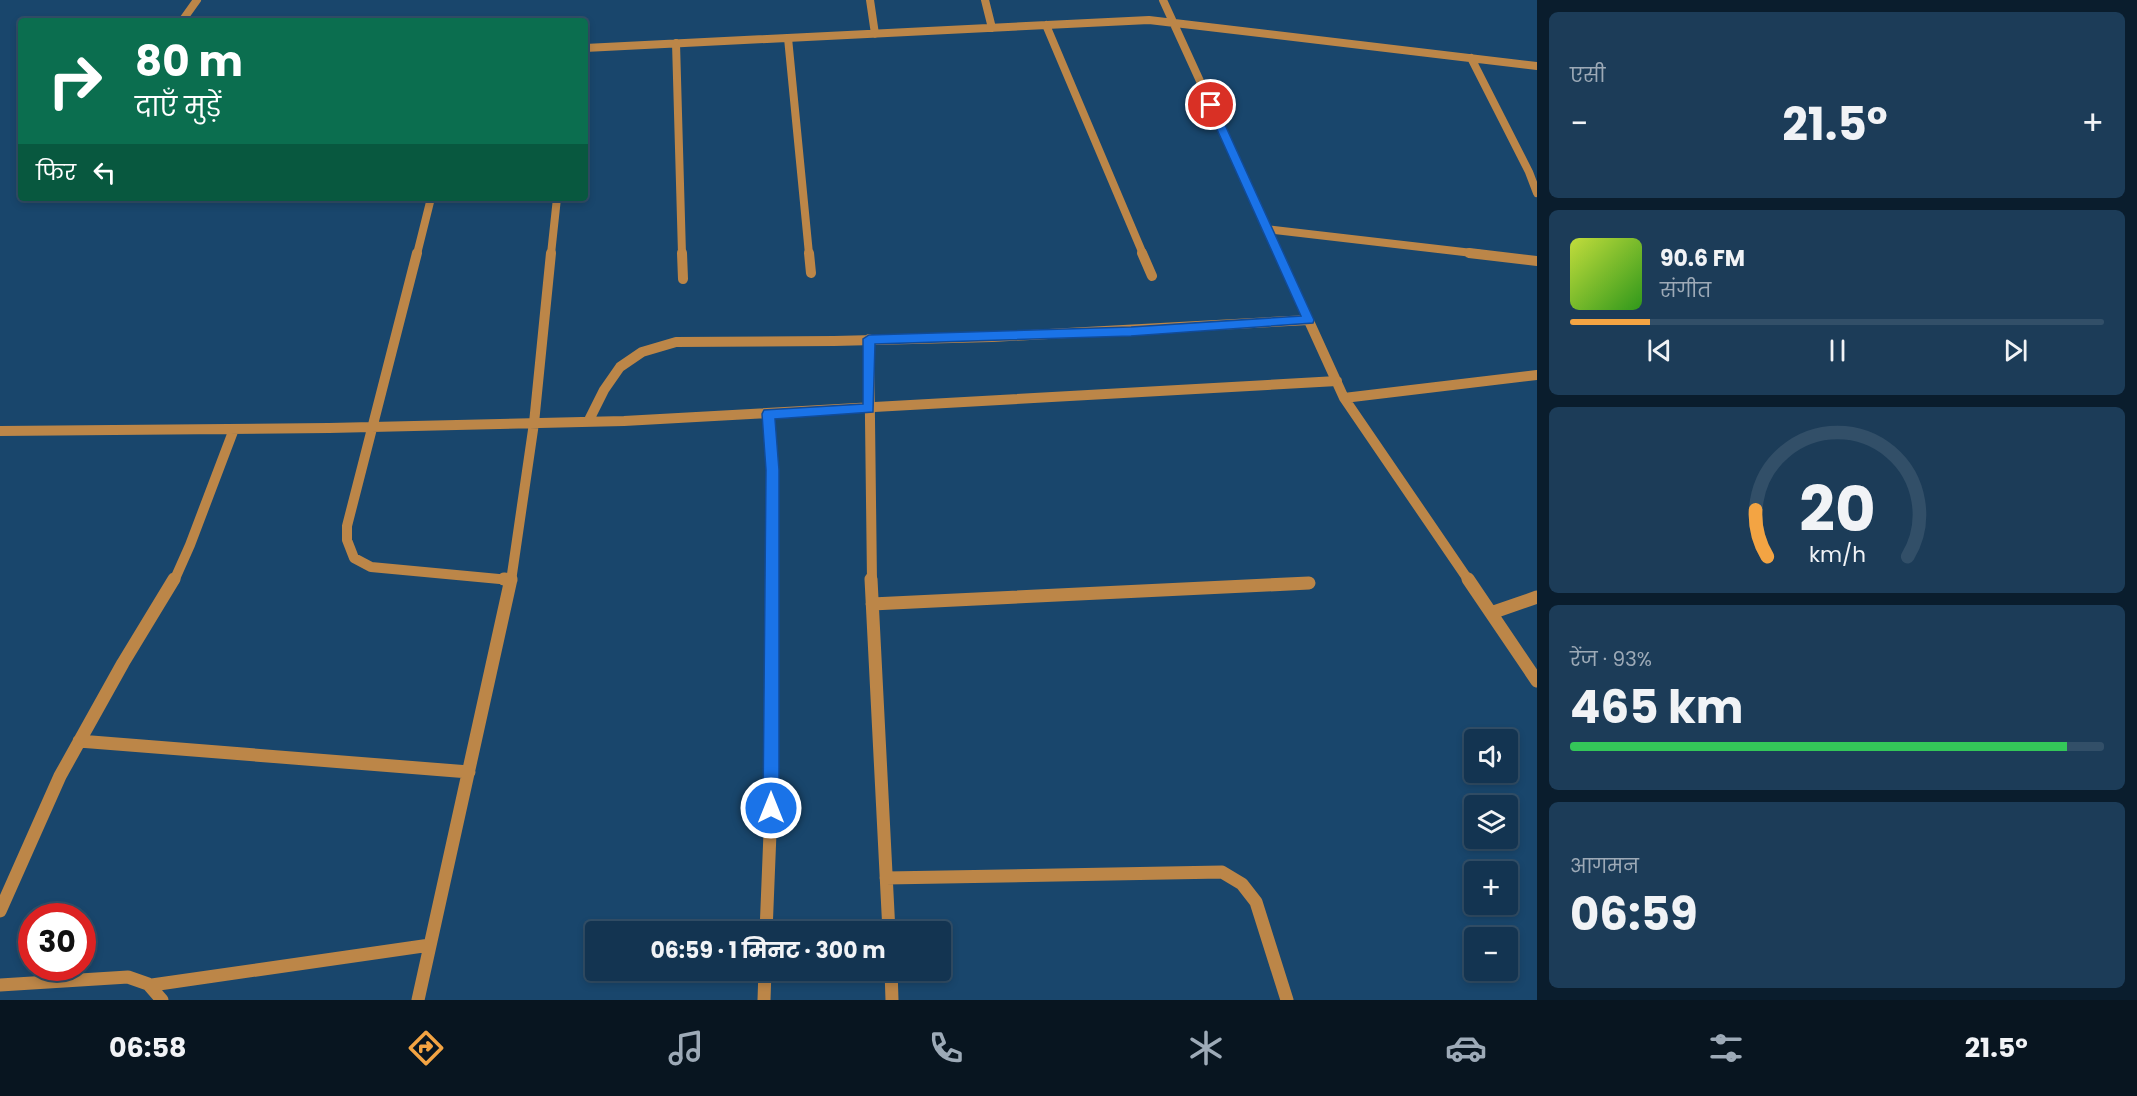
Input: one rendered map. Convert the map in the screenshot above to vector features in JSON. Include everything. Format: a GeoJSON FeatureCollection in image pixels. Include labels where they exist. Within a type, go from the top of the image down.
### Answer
{"type":"FeatureCollection","features":[{"type":"Feature","properties":{"kind":"street"},"geometry":{"type":"LineString","coordinates":[[184,18],[197,0]]}},
{"type":"Feature","properties":{"kind":"street"},"geometry":{"type":"LineString","coordinates":[[870,0],[875,34]]}},
{"type":"Feature","properties":{"kind":"street"},"geometry":{"type":"LineString","coordinates":[[985,0],[992,28]]}},
{"type":"Feature","properties":{"kind":"street"},"geometry":{"type":"LineString","coordinates":[[1163,0],[1344,398],[1537,681]]}},
{"type":"Feature","properties":{"kind":"street"},"geometry":{"type":"LineString","coordinates":[[588,48],[1129,20],[1174,22],[1537,66]]}},
{"type":"Feature","properties":{"kind":"street"},"geometry":{"type":"LineString","coordinates":[[1046,25],[1152,276]]}},
{"type":"Feature","properties":{"kind":"street"},"geometry":{"type":"LineString","coordinates":[[788,38],[811,273]]}},
{"type":"Feature","properties":{"kind":"street"},"geometry":{"type":"LineString","coordinates":[[676,43],[683,279]]}},
{"type":"Feature","properties":{"kind":"street"},"geometry":{"type":"LineString","coordinates":[[1471,58],[1537,194]]}},
{"type":"Feature","properties":{"kind":"street"},"geometry":{"type":"LineString","coordinates":[[430,201],[347,526],[347,540],[354,558],[362,564],[387,570],[511,580]]}},
{"type":"Feature","properties":{"kind":"street"},"geometry":{"type":"LineString","coordinates":[[418,1000],[511,580],[534,423],[557,201]]}},
{"type":"Feature","properties":{"kind":"street"},"geometry":{"type":"LineString","coordinates":[[1266,229],[1537,261]]}},
{"type":"Feature","properties":{"kind":"street"},"geometry":{"type":"LineString","coordinates":[[588,422],[605,388],[623,362],[637,352],[676,342],[1131,331],[1308,320]]}},
{"type":"Feature","properties":{"kind":"street"},"geometry":{"type":"LineString","coordinates":[[869,339],[872,604],[888,921]]}},
{"type":"Feature","properties":{"kind":"street"},"geometry":{"type":"LineString","coordinates":[[1344,398],[1537,375]]}},
{"type":"Feature","properties":{"kind":"street"},"geometry":{"type":"LineString","coordinates":[[0,431],[588,422],[869,409],[1337,381]]}},
{"type":"Feature","properties":{"kind":"street"},"geometry":{"type":"LineString","coordinates":[[766,921],[771,808],[773,482],[768,414]]}},
{"type":"Feature","properties":{"kind":"street"},"geometry":{"type":"LineString","coordinates":[[0,911],[60,776],[123,663],[170,589],[190,545],[234,429]]}},
{"type":"Feature","properties":{"kind":"street"},"geometry":{"type":"LineString","coordinates":[[872,604],[1309,583]]}},
{"type":"Feature","properties":{"kind":"street"},"geometry":{"type":"LineString","coordinates":[[1491,613],[1537,597]]}},
{"type":"Feature","properties":{"kind":"street"},"geometry":{"type":"LineString","coordinates":[[79,741],[468,772]]}},
{"type":"Feature","properties":{"kind":"street"},"geometry":{"type":"LineString","coordinates":[[886,878],[1222,872],[1234,876],[1248,889],[1256,902],[1287,1000]]}},
{"type":"Feature","properties":{"kind":"street"},"geometry":{"type":"LineString","coordinates":[[152,985],[430,945]]}},
{"type":"Feature","properties":{"kind":"street"},"geometry":{"type":"LineString","coordinates":[[0,985],[128,977],[146,981],[152,985],[162,1000]]}},
{"type":"Feature","properties":{"kind":"street"},"geometry":{"type":"LineString","coordinates":[[764,1000],[765,981]]}},
{"type":"Feature","properties":{"kind":"street"},"geometry":{"type":"LineString","coordinates":[[891,981],[892,1000]]}},
{"type":"Feature","properties":{"kind":"route"},"geometry":{"type":"LineString","coordinates":[[771,808],[773,470],[768,414],[869,409],[869,339],[1131,331],[1308,320],[1211,105]]}}]}
